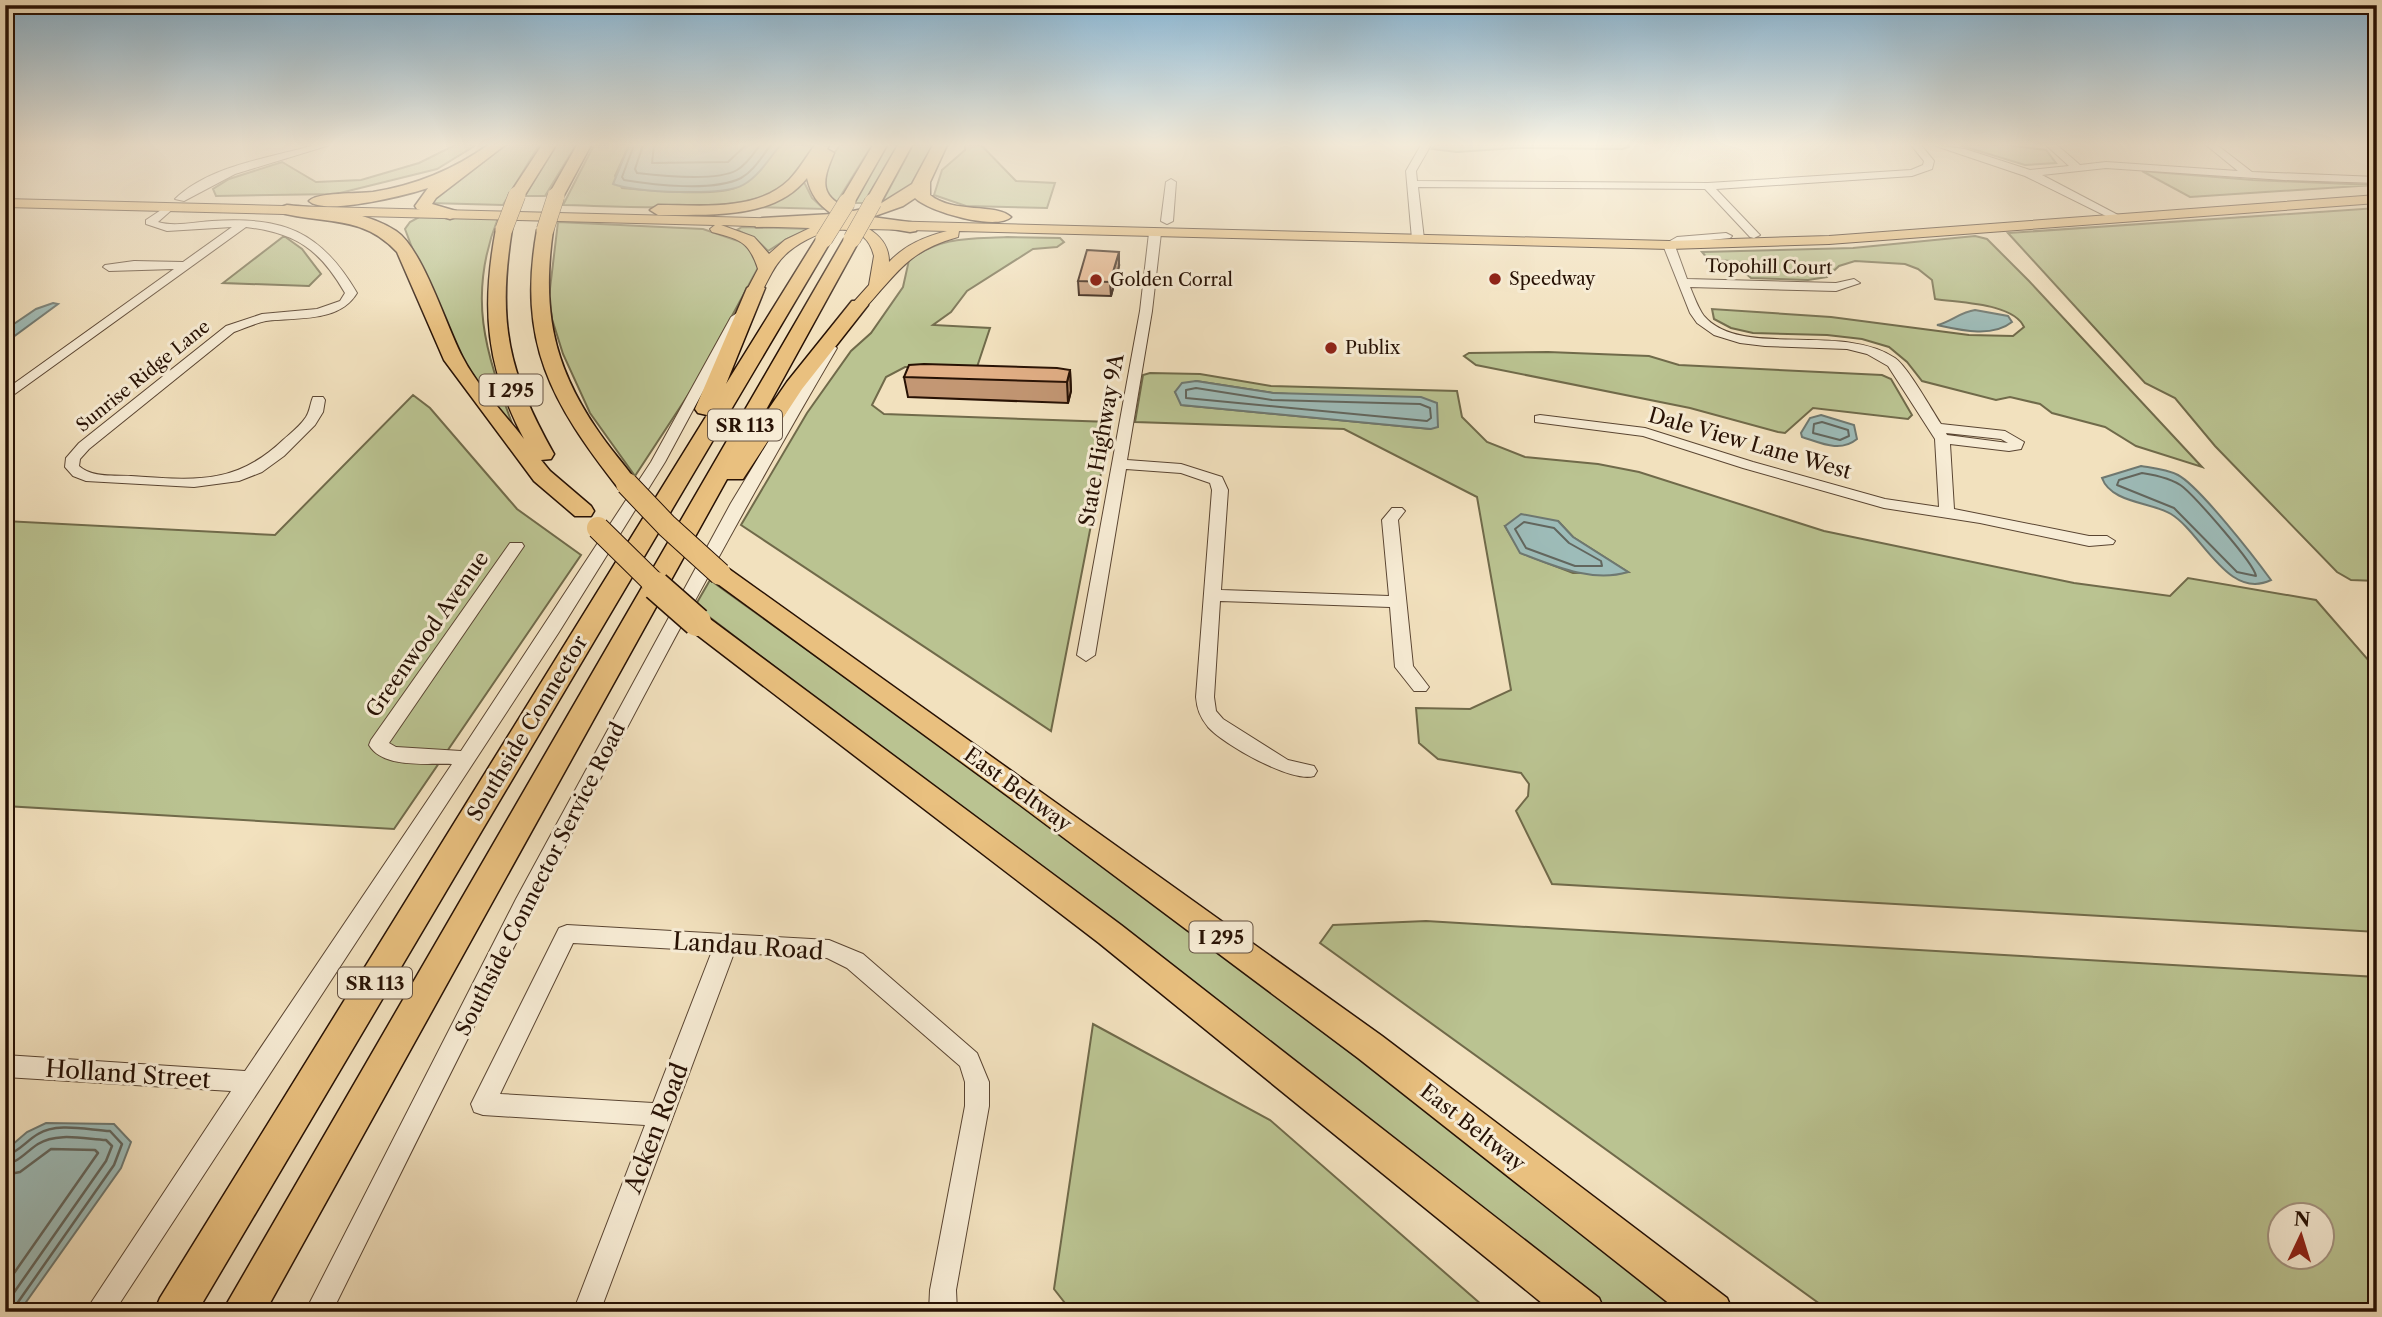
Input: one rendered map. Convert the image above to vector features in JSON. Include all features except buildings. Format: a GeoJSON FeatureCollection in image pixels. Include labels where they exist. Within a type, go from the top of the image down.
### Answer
{"type":"FeatureCollection","features":[{"type":"Feature","properties":{"kind":"highway"},"geometry":{"type":"LineString","coordinates":[[295,206],[367,223],[391,235],[405,250]]}},
{"type":"Feature","properties":{"kind":"highway","name":"I 295"},"geometry":{"type":"LineString","coordinates":[[513,206],[504,229],[494,288],[494,310],[501,358],[519,413],[552,469],[590,520],[640,572],[697,622],[1110,934],[1585,1312]]}},
{"type":"Feature","properties":{"kind":"highway","name":"East Beltway"},"geometry":{"type":"LineString","coordinates":[[553,206],[545,230],[540,264],[541,323],[556,374],[593,441],[626,484],[667,526],[719,574],[1033,799],[1370,1047],[1713,1312]]}},
{"type":"Feature","properties":{"kind":"highway"},"geometry":{"type":"LineString","coordinates":[[663,215],[734,206]]}},
{"type":"Feature","properties":{"kind":"highway"},"geometry":{"type":"LineString","coordinates":[[832,206],[849,220]]}},
{"type":"Feature","properties":{"kind":"highway","name":"Southside Connector"},"geometry":{"type":"LineString","coordinates":[[243,1312],[640,611],[855,206]]}},
{"type":"Feature","properties":{"kind":"highway","name":"Southside Connector"},"geometry":{"type":"LineString","coordinates":[[174,1312],[685,466],[859,206]]}},
{"type":"Feature","properties":{"kind":"highway"},"geometry":{"type":"LineString","coordinates":[[849,220],[884,206]]}},
{"type":"Feature","properties":{"kind":"highway"},"geometry":{"type":"LineString","coordinates":[[937,206],[1007,223]]}},
{"type":"Feature","properties":{"kind":"highway"},"geometry":{"type":"LineString","coordinates":[[450,210],[425,210],[401,228],[405,250],[440,331],[461,370],[542,476],[590,520]]}},
{"type":"Feature","properties":{"kind":"highway"},"geometry":{"type":"LineString","coordinates":[[762,223],[849,220],[910,227]]}},
{"type":"Feature","properties":{"kind":"highway"},"geometry":{"type":"LineString","coordinates":[[685,466],[690,442],[756,288]]}},
{"type":"Feature","properties":{"kind":"highway"},"geometry":{"type":"LineString","coordinates":[[640,611],[794,386],[866,297]]}},
{"type":"Feature","properties":{"kind":"main road"},"geometry":{"type":"LineString","coordinates":[[328,206],[425,210]]}},
{"type":"Feature","properties":{"kind":"main road"},"geometry":{"type":"LineString","coordinates":[[910,227],[1167,221],[1284,224],[1418,234],[1669,245],[1829,240],[2188,206]]}},
{"type":"Feature","properties":{"kind":"main road"},"geometry":{"type":"LineString","coordinates":[[450,210],[663,215],[795,212],[849,220],[934,215],[1155,233],[1726,236],[2234,206]]}},
{"type":"Feature","properties":{"kind":"main road"},"geometry":{"type":"LineString","coordinates":[[663,215],[762,223]]}},
{"type":"Feature","properties":{"kind":"main road"},"geometry":{"type":"LineString","coordinates":[[663,215],[743,236],[762,252],[765,267]]}},
{"type":"Feature","properties":{"kind":"main road"},"geometry":{"type":"LineString","coordinates":[[756,288],[773,256],[795,240],[849,220]]}},
{"type":"Feature","properties":{"kind":"main road"},"geometry":{"type":"LineString","coordinates":[[849,220],[867,233],[882,252],[884,261],[866,297]]}},
{"type":"Feature","properties":{"kind":"main road"},"geometry":{"type":"LineString","coordinates":[[910,227],[956,224],[1139,228],[1167,221]]}},
{"type":"Feature","properties":{"kind":"main road"},"geometry":{"type":"LineString","coordinates":[[866,297],[906,253],[921,244],[1007,223]]}},
{"type":"Feature","properties":{"kind":"main road"},"geometry":{"type":"LineString","coordinates":[[1155,233],[1171,226],[1284,224]]}},
{"type":"Feature","properties":{"kind":"street","name":"Sunrise Ridge Lane"},"geometry":{"type":"LineString","coordinates":[[170,206],[150,222],[168,227],[245,223],[281,227],[303,237],[328,257],[351,293],[345,303],[319,313],[262,318],[230,328],[84,446],[74,458],[72,467],[78,473],[91,478],[212,482],[233,479],[253,472],[271,460],[313,419],[318,410],[318,400]]}},
{"type":"Feature","properties":{"kind":"street"},"geometry":{"type":"LineString","coordinates":[[1167,221],[1168,206]]}},
{"type":"Feature","properties":{"kind":"street"},"geometry":{"type":"LineString","coordinates":[[1414,206],[1418,234]]}},
{"type":"Feature","properties":{"kind":"street"},"geometry":{"type":"LineString","coordinates":[[1727,206],[1754,235]]}},
{"type":"Feature","properties":{"kind":"street"},"geometry":{"type":"LineString","coordinates":[[2097,206],[2108,213]]}},
{"type":"Feature","properties":{"kind":"street"},"geometry":{"type":"LineString","coordinates":[[5,397],[245,223]]}},
{"type":"Feature","properties":{"kind":"street","name":"State Highway 9A"},"geometry":{"type":"LineString","coordinates":[[1086,655],[1146,311],[1155,233]]}},
{"type":"Feature","properties":{"kind":"street"},"geometry":{"type":"LineString","coordinates":[[1726,236],[1677,240],[1669,245],[1702,320],[1723,334],[1756,341],[1851,344],[1884,355],[1893,363],[1940,433],[1947,512]]}},
{"type":"Feature","properties":{"kind":"street"},"geometry":{"type":"LineString","coordinates":[[109,267],[185,266]]}},
{"type":"Feature","properties":{"kind":"street","name":"Topohill Court"},"geometry":{"type":"LineString","coordinates":[[1684,283],[1836,287],[1854,283]]}},
{"type":"Feature","properties":{"kind":"street","name":"Southside Connector"},"geometry":{"type":"LineString","coordinates":[[97,1312],[550,632],[658,462],[733,324],[756,288]]}},
{"type":"Feature","properties":{"kind":"street","name":"Southside Connector Service Road"},"geometry":{"type":"LineString","coordinates":[[318,1312],[523,905],[770,450],[866,297]]}},
{"type":"Feature","properties":{"kind":"street","name":"Dale View Lane West"},"geometry":{"type":"LineString","coordinates":[[1540,419],[1645,432],[1748,465],[1884,503],[1947,512],[2089,541],[2107,541]]}},
{"type":"Feature","properties":{"kind":"street"},"geometry":{"type":"LineString","coordinates":[[1118,464],[1197,470],[1217,480],[1220,490],[1205,697],[1207,712],[1216,724],[1283,766],[1307,771]]}},
{"type":"Feature","properties":{"kind":"street"},"geometry":{"type":"LineString","coordinates":[[1397,511],[1390,520],[1404,667],[1420,687]]}},
{"type":"Feature","properties":{"kind":"street","name":"Greenwood Avenue"},"geometry":{"type":"LineString","coordinates":[[467,758],[392,754],[378,745],[516,546]]}},
{"type":"Feature","properties":{"kind":"street"},"geometry":{"type":"LineString","coordinates":[[1213,595],[1397,602]]}},
{"type":"Feature","properties":{"kind":"street","name":"Landau Road"},"geometry":{"type":"LineString","coordinates":[[661,1115],[483,1104],[567,934],[829,949],[855,961],[969,1060],[977,1082],[977,1107],[943,1290],[943,1312]]}},
{"type":"Feature","properties":{"kind":"street","name":"Acken Road"},"geometry":{"type":"LineString","coordinates":[[586,1312],[726,944]]}},
{"type":"Feature","properties":{"kind":"street","name":"Holland Street"},"geometry":{"type":"LineString","coordinates":[[5,1066],[251,1082]]}},
{"type":"Feature","properties":{"kind":"green space"},"geometry":{"type":"Polygon","coordinates":[[[821,206],[824,209],[752,207],[821,206]]]}},
{"type":"Feature","properties":{"kind":"green space"},"geometry":{"type":"Polygon","coordinates":[[[985,206],[1047,206],[1047,208],[985,206]]]}},
{"type":"Feature","properties":{"kind":"green space"},"geometry":{"type":"Polygon","coordinates":[[[2377,208],[2377,581],[2351,580],[2337,572],[2215,446],[2175,398],[2145,383],[2008,233],[2377,208]]]}},
{"type":"Feature","properties":{"kind":"green space"},"geometry":{"type":"Polygon","coordinates":[[[421,216],[498,218],[483,273],[483,323],[494,373],[513,426],[469,375],[429,293],[405,229],[410,222],[421,216]]]}},
{"type":"Feature","properties":{"kind":"green space"},"geometry":{"type":"Polygon","coordinates":[[[558,222],[703,229],[750,245],[759,266],[694,386],[635,476],[590,413],[563,354],[552,319],[549,297],[558,222]]]}},
{"type":"Feature","properties":{"kind":"green space"},"geometry":{"type":"Polygon","coordinates":[[[742,227],[810,229],[768,251],[756,239],[737,230],[742,227]]]}},
{"type":"Feature","properties":{"kind":"green space"},"geometry":{"type":"Polygon","coordinates":[[[284,236],[302,249],[321,274],[309,286],[223,283],[284,236]]]}},
{"type":"Feature","properties":{"kind":"green space"},"geometry":{"type":"Polygon","coordinates":[[[1975,236],[1987,239],[2029,281],[2202,467],[2136,446],[2105,427],[2052,413],[2040,404],[2010,397],[1996,400],[1922,381],[1907,362],[1889,347],[1862,339],[1827,335],[1753,333],[1731,328],[1714,319],[1712,309],[1831,317],[1969,335],[2013,336],[2024,327],[2009,313],[1985,306],[1935,299],[1932,280],[1918,269],[1905,264],[1855,261],[1839,266],[1827,277],[1808,280],[1751,278],[1745,273],[1740,262],[1708,259],[1702,252],[1853,248],[1975,236]]]}},
{"type":"Feature","properties":{"kind":"green space"},"geometry":{"type":"Polygon","coordinates":[[[1060,238],[1064,242],[1057,247],[1033,249],[967,291],[951,312],[933,325],[990,328],[977,367],[905,367],[886,377],[872,405],[884,414],[1111,422],[1051,731],[741,525],[807,413],[851,351],[871,333],[903,287],[909,260],[921,252],[956,240],[1060,238]]]}},
{"type":"Feature","properties":{"kind":"green space"},"geometry":{"type":"Polygon","coordinates":[[[1548,352],[1649,356],[1679,365],[1882,375],[1891,379],[1912,415],[1908,419],[1813,408],[1785,433],[1690,408],[1476,365],[1464,356],[1469,353],[1548,352]]]}},
{"type":"Feature","properties":{"kind":"green space"},"geometry":{"type":"Polygon","coordinates":[[[1200,374],[1271,386],[1457,391],[1462,417],[1487,442],[1525,457],[1598,464],[1639,472],[1824,531],[2074,583],[2170,596],[2188,578],[2316,600],[2377,670],[2377,932],[1552,884],[1516,811],[1528,796],[1529,784],[1521,773],[1438,759],[1419,743],[1416,708],[1470,709],[1511,690],[1477,497],[1344,429],[1135,422],[1143,375],[1200,374]],[[1196,381],[1175,392],[1182,405],[1431,429],[1336,397],[1273,393],[1196,381]],[[1558,521],[1505,526],[1521,553],[1573,573],[1628,572],[1573,537],[1558,521]]]}},
{"type":"Feature","properties":{"kind":"green space"},"geometry":{"type":"Polygon","coordinates":[[[413,395],[430,408],[517,509],[581,555],[394,829],[5,806],[5,521],[275,535],[413,395]]]}},
{"type":"Feature","properties":{"kind":"green space"},"geometry":{"type":"Polygon","coordinates":[[[710,580],[1037,815],[1693,1312],[1609,1312],[1406,1150],[695,606],[710,580]]]}},
{"type":"Feature","properties":{"kind":"green space"},"geometry":{"type":"Polygon","coordinates":[[[1426,921],[2377,977],[2377,1312],[1831,1312],[1320,943],[1333,925],[1426,921]]]}},
{"type":"Feature","properties":{"kind":"green space"},"geometry":{"type":"Polygon","coordinates":[[[1093,1024],[1270,1120],[1490,1312],[1072,1312],[1054,1289],[1093,1024]]]}},
{"type":"Feature","properties":{"kind":"water"},"geometry":{"type":"Polygon","coordinates":[[[58,304],[5,343],[5,330],[36,309],[58,304]]]}},
{"type":"Feature","properties":{"kind":"water"},"geometry":{"type":"Polygon","coordinates":[[[1975,310],[2008,316],[2012,322],[2004,327],[1986,331],[1937,325],[1965,313],[1975,310]]]}},
{"type":"Feature","properties":{"kind":"water"},"geometry":{"type":"Polygon","coordinates":[[[1196,381],[1273,393],[1421,397],[1437,403],[1438,427],[1431,429],[1181,405],[1175,392],[1182,383],[1196,381]]]}},
{"type":"Feature","properties":{"kind":"water"},"geometry":{"type":"Polygon","coordinates":[[[1821,415],[1854,425],[1857,439],[1837,446],[1802,437],[1801,433],[1810,418],[1821,415]]]}},
{"type":"Feature","properties":{"kind":"water"},"geometry":{"type":"Polygon","coordinates":[[[2141,466],[2169,471],[2187,482],[2226,523],[2271,580],[2256,584],[2242,581],[2216,562],[2171,514],[2123,497],[2107,486],[2102,478],[2141,466]]]}},
{"type":"Feature","properties":{"kind":"water"},"geometry":{"type":"Polygon","coordinates":[[[1521,514],[1558,521],[1573,537],[1628,572],[1601,576],[1573,572],[1520,553],[1505,526],[1521,514]]]}},
{"type":"Feature","properties":{"kind":"water"},"geometry":{"type":"Polygon","coordinates":[[[46,1123],[114,1124],[131,1142],[121,1168],[19,1312],[5,1312],[5,1151],[27,1132],[46,1123]]]}},
{"type":"Feature","properties":{"kind":"place","name":"Speedway"},"geometry":{"type":"Point","coordinates":[1495,279]}},
{"type":"Feature","properties":{"kind":"place","name":"Golden Corral"},"geometry":{"type":"Point","coordinates":[1096,280]}},
{"type":"Feature","properties":{"kind":"place","name":"Publix"},"geometry":{"type":"Point","coordinates":[1331,348]}}]}
